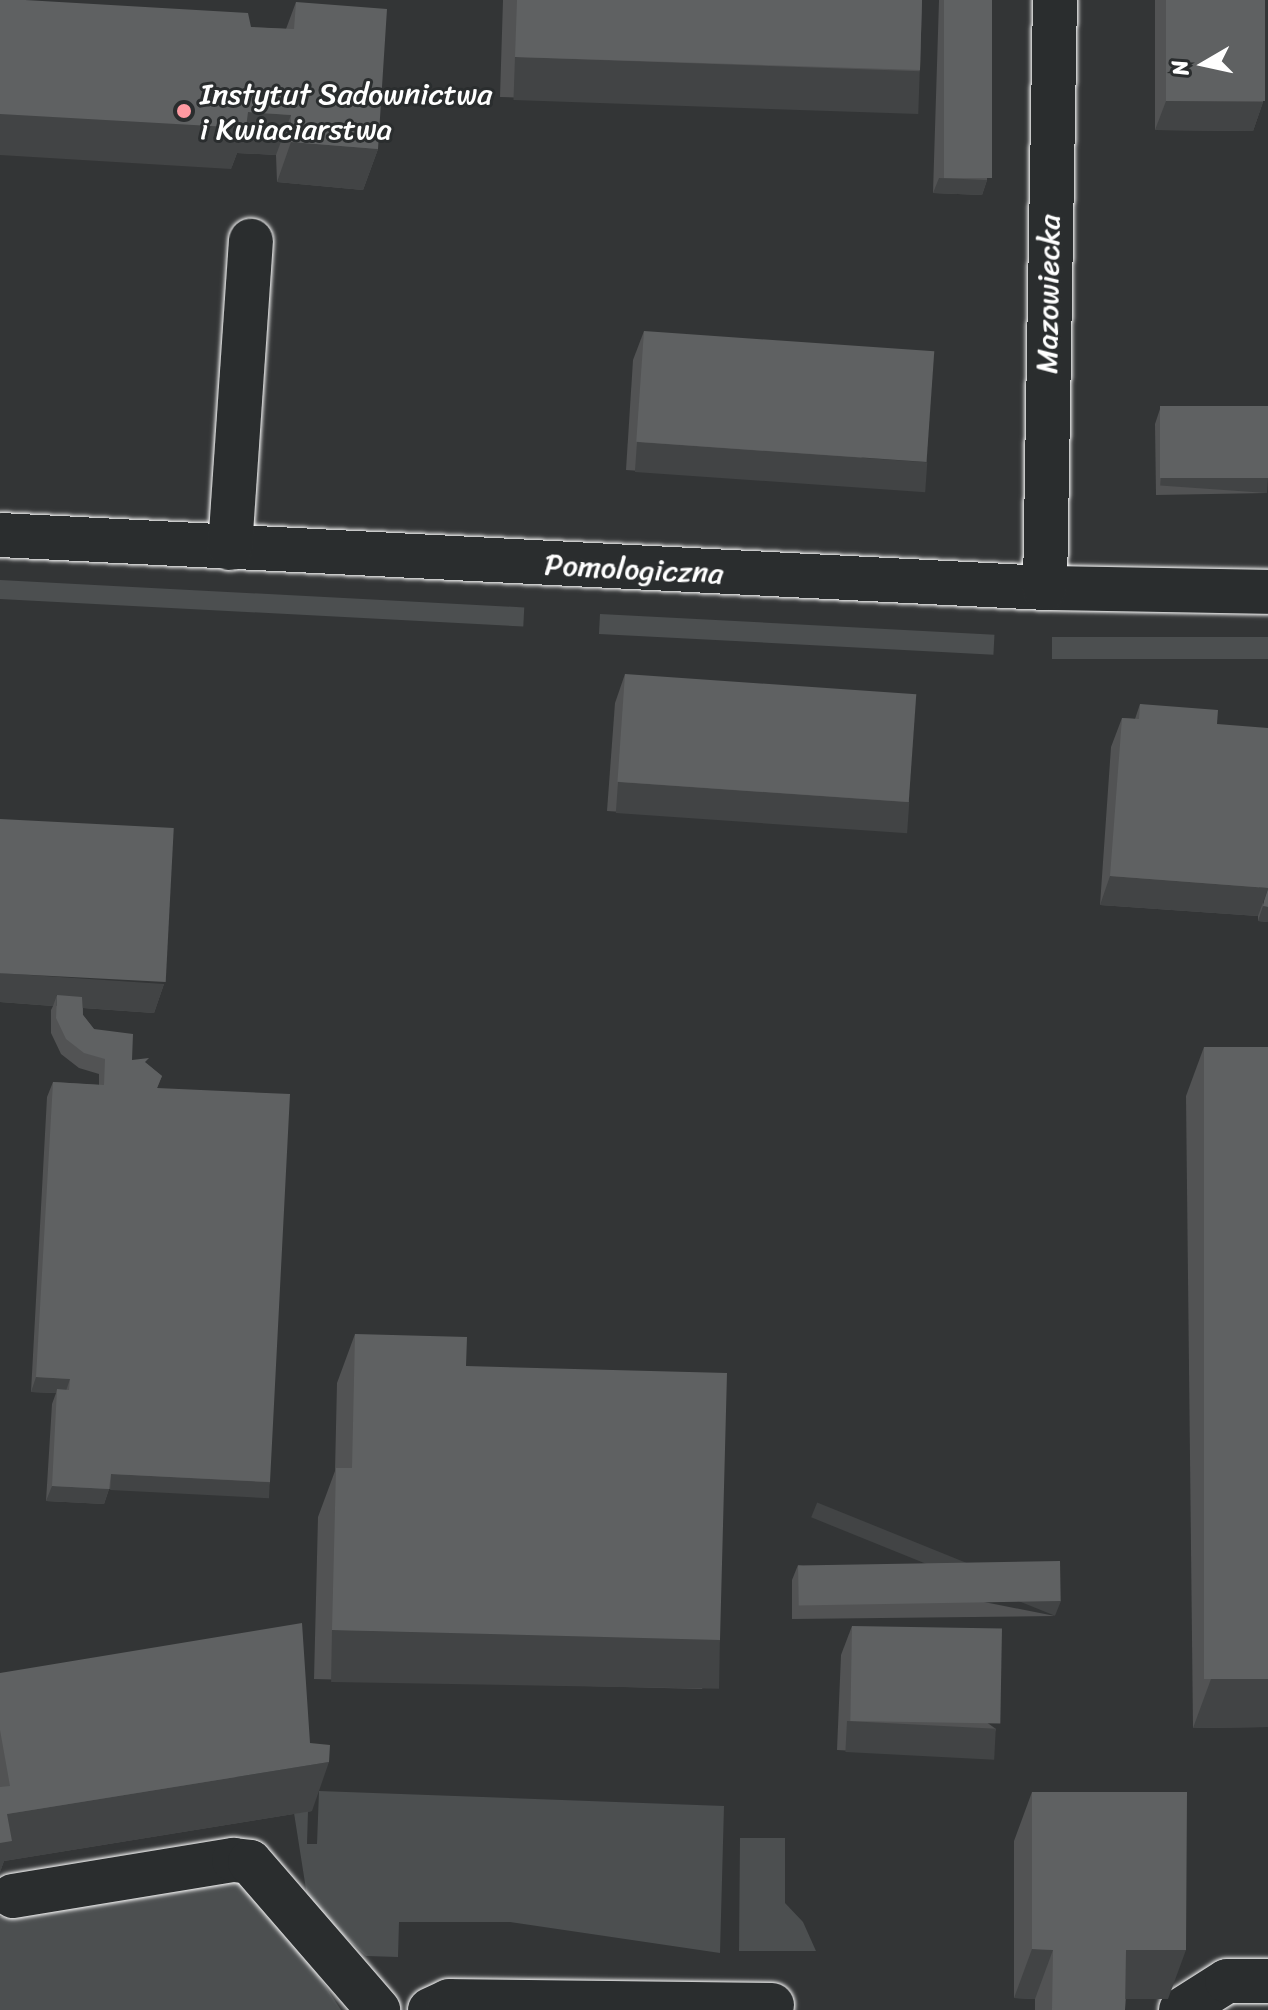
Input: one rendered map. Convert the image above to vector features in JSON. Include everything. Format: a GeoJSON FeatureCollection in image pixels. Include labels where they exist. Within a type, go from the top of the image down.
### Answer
{"type":"FeatureCollection","features":[{"type":"Feature","properties":{"kind":"street","name":"Mazowiecka"},"geometry":{"type":"LineString","coordinates":[[1045,588],[1055,0]]}},
{"type":"Feature","properties":{"kind":"street"},"geometry":{"type":"LineString","coordinates":[[230,548],[251,241]]}},
{"type":"Feature","properties":{"kind":"street","name":"Pomologiczna"},"geometry":{"type":"LineString","coordinates":[[0,535],[1045,588],[1268,592]]}},
{"type":"Feature","properties":{"kind":"street"},"geometry":{"type":"LineString","coordinates":[[13,1896],[234,1860],[250,1862],[378,2010]]}},
{"type":"Feature","properties":{"kind":"street"},"geometry":{"type":"LineString","coordinates":[[1181,2010],[1227,1981],[1268,1981]]}},
{"type":"Feature","properties":{"kind":"street"},"geometry":{"type":"LineString","coordinates":[[430,2010],[449,2001],[772,2005]]}},
{"type":"Feature","properties":{"kind":"shaded area"},"geometry":{"type":"Polygon","coordinates":[[[0,580],[524,607],[523,626],[0,599],[0,580]]]}},
{"type":"Feature","properties":{"kind":"shaded area"},"geometry":{"type":"Polygon","coordinates":[[[600,614],[994,635],[993,655],[599,634],[600,614]]]}},
{"type":"Feature","properties":{"kind":"shaded area"},"geometry":{"type":"Polygon","coordinates":[[[1052,637],[1268,637],[1268,659],[1052,659],[1052,637]]]}},
{"type":"Feature","properties":{"kind":"shaded area"},"geometry":{"type":"Polygon","coordinates":[[[319,1791],[724,1806],[720,1953],[510,1922],[399,1922],[398,1957],[366,1956],[308,1902],[294,1813],[308,1811],[307,1844],[317,1844],[319,1791]]]}},
{"type":"Feature","properties":{"kind":"shaded area"},"geometry":{"type":"Polygon","coordinates":[[[740,1838],[785,1838],[785,1903],[803,1922],[816,1951],[739,1951],[740,1838]]]}},
{"type":"Feature","properties":{"kind":"shaded area"},"geometry":{"type":"Polygon","coordinates":[[[228,1880],[248,1882],[266,1895],[341,2010],[0,2010],[0,1917],[228,1880]]]}},
{"type":"Feature","properties":{"kind":"building","name":"Instytut Sadownictwa i Kwiaciarstwa"},"geometry":{"type":"Polygon","coordinates":[[[0,0],[248,13],[251,27],[294,29],[296,2],[387,9],[378,149],[291,142],[291,115],[248,112],[246,128],[0,114],[0,0]]]}},
{"type":"Feature","properties":{"kind":"building"},"geometry":{"type":"Polygon","coordinates":[[[517,0],[922,0],[920,70],[515,57],[517,0]]]}},
{"type":"Feature","properties":{"kind":"building"},"geometry":{"type":"Polygon","coordinates":[[[944,0],[992,0],[992,178],[944,178],[944,0]]]}},
{"type":"Feature","properties":{"kind":"building"},"geometry":{"type":"Polygon","coordinates":[[[1166,0],[1265,0],[1265,101],[1166,101],[1166,0]]]}},
{"type":"Feature","properties":{"kind":"building"},"geometry":{"type":"Polygon","coordinates":[[[644,331],[934,351],[927,462],[636,442],[644,331]]]}},
{"type":"Feature","properties":{"kind":"building"},"geometry":{"type":"Polygon","coordinates":[[[1160,406],[1268,406],[1268,478],[1160,478],[1160,406]]]}},
{"type":"Feature","properties":{"kind":"building"},"geometry":{"type":"Polygon","coordinates":[[[625,674],[916,694],[909,802],[617,782],[625,674]]]}},
{"type":"Feature","properties":{"kind":"building"},"geometry":{"type":"Polygon","coordinates":[[[1140,704],[1218,710],[1217,724],[1268,728],[1268,888],[1110,876],[1122,718],[1139,719],[1140,704]]]}},
{"type":"Feature","properties":{"kind":"building"},"geometry":{"type":"Polygon","coordinates":[[[0,819],[174,828],[166,982],[0,973],[0,819]]]}},
{"type":"Feature","properties":{"kind":"building"},"geometry":{"type":"Polygon","coordinates":[[[1268,889],[1268,907],[1263,906],[1268,889]]]}},
{"type":"Feature","properties":{"kind":"building"},"geometry":{"type":"Polygon","coordinates":[[[57,995],[82,997],[83,1015],[94,1029],[133,1034],[132,1060],[149,1058],[145,1062],[162,1076],[157,1088],[290,1094],[270,1482],[111,1474],[109,1489],[52,1486],[57,1389],[69,1390],[70,1379],[36,1377],[53,1082],[104,1085],[105,1059],[84,1053],[66,1039],[56,1018],[57,995]]]}},
{"type":"Feature","properties":{"kind":"building"},"geometry":{"type":"Polygon","coordinates":[[[1204,1047],[1268,1047],[1268,1679],[1204,1679],[1204,1047]]]}},
{"type":"Feature","properties":{"kind":"building"},"geometry":{"type":"Polygon","coordinates":[[[355,1334],[467,1337],[466,1366],[727,1373],[720,1640],[332,1630],[336,1468],[352,1468],[355,1334]]]}},
{"type":"Feature","properties":{"kind":"building"},"geometry":{"type":"Polygon","coordinates":[[[1060,1561],[1061,1601],[799,1606],[798,1566],[1060,1561]]]}},
{"type":"Feature","properties":{"kind":"building"},"geometry":{"type":"Polygon","coordinates":[[[302,1623],[310,1743],[330,1745],[329,1762],[7,1814],[12,1841],[0,1843],[0,1787],[10,1786],[0,1730],[0,1673],[302,1623]]]}},
{"type":"Feature","properties":{"kind":"building"},"geometry":{"type":"Polygon","coordinates":[[[852,1626],[1002,1629],[1000,1724],[850,1721],[852,1626]]]}},
{"type":"Feature","properties":{"kind":"building"},"geometry":{"type":"Polygon","coordinates":[[[1032,1792],[1187,1792],[1186,1950],[1126,1950],[1125,2010],[1052,2010],[1053,1950],[1032,1949],[1032,1792]]]}},
{"type":"Feature","properties":{"kind":"place","name":"Instytut Sadownictwa i Kwiaciarstwa"},"geometry":{"type":"Point","coordinates":[184,111]}}]}
